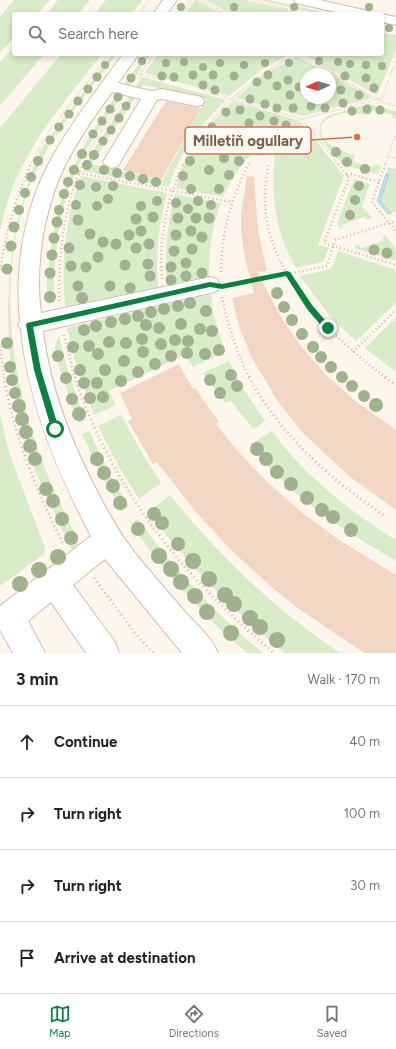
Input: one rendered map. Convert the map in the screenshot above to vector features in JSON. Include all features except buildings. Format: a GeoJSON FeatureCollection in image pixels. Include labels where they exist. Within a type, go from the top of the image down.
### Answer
{"type":"FeatureCollection","features":[{"type":"Feature","properties":{"kind":"lane"},"geometry":{"type":"LineString","coordinates":[[161,12],[170,0]]}},
{"type":"Feature","properties":{"kind":"lane"},"geometry":{"type":"LineString","coordinates":[[301,0],[354,12]]}},
{"type":"Feature","properties":{"kind":"lane"},"geometry":{"type":"LineString","coordinates":[[384,18],[396,21]]}},
{"type":"Feature","properties":{"kind":"lane"},"geometry":{"type":"LineString","coordinates":[[130,56],[119,88],[61,156],[45,192],[36,224],[30,265],[28,288],[29,325],[38,370],[55,429],[71,468],[100,525],[117,552],[167,613],[203,653]]}},
{"type":"Feature","properties":{"kind":"lane"},"geometry":{"type":"LineString","coordinates":[[119,88],[151,96],[162,94],[202,97]]}},
{"type":"Feature","properties":{"kind":"lane"},"geometry":{"type":"LineString","coordinates":[[112,162],[151,96]]}},
{"type":"Feature","properties":{"kind":"lane"},"geometry":{"type":"LineString","coordinates":[[29,325],[165,295],[216,286]]}},
{"type":"Feature","properties":{"kind":"lane"},"geometry":{"type":"LineString","coordinates":[[30,653],[9,617],[109,540]]}},
{"type":"Feature","properties":{"kind":"lane"},"geometry":{"type":"LineString","coordinates":[[54,582],[104,653]]}},
{"type":"Feature","properties":{"kind":"path"},"geometry":{"type":"LineString","coordinates":[[141,12],[150,0]]}},
{"type":"Feature","properties":{"kind":"path"},"geometry":{"type":"LineString","coordinates":[[183,12],[192,0]]}},
{"type":"Feature","properties":{"kind":"path"},"geometry":{"type":"LineString","coordinates":[[201,0],[222,12]]}},
{"type":"Feature","properties":{"kind":"path"},"geometry":{"type":"LineString","coordinates":[[251,0],[289,9]]}},
{"type":"Feature","properties":{"kind":"path"},"geometry":{"type":"LineString","coordinates":[[153,56],[140,74],[119,88],[79,173],[68,204],[62,235],[59,286],[61,318],[68,354],[89,418],[116,473],[134,503],[186,570],[235,620],[274,653]]}},
{"type":"Feature","properties":{"kind":"path"},"geometry":{"type":"LineString","coordinates":[[165,295],[161,271],[161,255],[165,220],[172,190],[179,170],[195,140],[214,115],[231,99],[263,72],[293,56]]}},
{"type":"Feature","properties":{"kind":"path"},"geometry":{"type":"LineString","coordinates":[[301,56],[384,103],[396,106]]}},
{"type":"Feature","properties":{"kind":"path"},"geometry":{"type":"LineString","coordinates":[[202,97],[231,99],[302,119],[382,98],[396,60]]}},
{"type":"Feature","properties":{"kind":"path"},"geometry":{"type":"LineString","coordinates":[[140,74],[163,80]]}},
{"type":"Feature","properties":{"kind":"path"},"geometry":{"type":"LineString","coordinates":[[302,119],[349,178],[324,243],[396,266]]}},
{"type":"Feature","properties":{"kind":"path"},"geometry":{"type":"LineString","coordinates":[[396,133],[372,202],[396,232]]}},
{"type":"Feature","properties":{"kind":"path"},"geometry":{"type":"LineString","coordinates":[[388,157],[396,158]]}},
{"type":"Feature","properties":{"kind":"path"},"geometry":{"type":"LineString","coordinates":[[251,161],[241,177],[227,216],[216,286],[236,347],[257,390],[278,422],[322,469],[363,503],[385,516]]}},
{"type":"Feature","properties":{"kind":"path"},"geometry":{"type":"LineString","coordinates":[[268,165],[265,186],[266,206],[275,245],[287,274],[309,307],[328,328],[353,352],[396,385]]}},
{"type":"Feature","properties":{"kind":"path"},"geometry":{"type":"LineString","coordinates":[[79,173],[232,202]]}},
{"type":"Feature","properties":{"kind":"path"},"geometry":{"type":"LineString","coordinates":[[347,175],[351,174],[379,182]]}},
{"type":"Feature","properties":{"kind":"path"},"geometry":{"type":"LineString","coordinates":[[216,286],[327,266],[336,240],[396,221]]}},
{"type":"Feature","properties":{"kind":"path"},"geometry":{"type":"LineString","coordinates":[[353,352],[396,310]]}},
{"type":"Feature","properties":{"kind":"path"},"geometry":{"type":"LineString","coordinates":[[0,346],[3,376],[22,450],[41,498],[69,555],[88,570],[134,632],[153,653]]}},
{"type":"Feature","properties":{"kind":"green space"},"geometry":{"type":"Polygon","coordinates":[[[14,0],[50,0],[39,12],[12,12],[12,40],[0,52],[0,17],[14,0]]]}},
{"type":"Feature","properties":{"kind":"green space"},"geometry":{"type":"Polygon","coordinates":[[[58,0],[90,0],[80,12],[48,12],[58,0]]]}},
{"type":"Feature","properties":{"kind":"green space"},"geometry":{"type":"Polygon","coordinates":[[[106,0],[142,0],[133,12],[96,12],[106,0]]]}},
{"type":"Feature","properties":{"kind":"green space"},"geometry":{"type":"Polygon","coordinates":[[[195,0],[197,0],[218,12],[186,12],[195,0]]]}},
{"type":"Feature","properties":{"kind":"green space"},"geometry":{"type":"Polygon","coordinates":[[[205,0],[244,0],[296,12],[227,12],[205,0]]]}},
{"type":"Feature","properties":{"kind":"green space"},"geometry":{"type":"Polygon","coordinates":[[[259,0],[269,0],[322,12],[311,12],[259,0]]]}},
{"type":"Feature","properties":{"kind":"green space"},"geometry":{"type":"Polygon","coordinates":[[[384,32],[396,35],[396,50],[377,95],[336,72],[336,68],[328,68],[307,56],[384,56],[384,32]]]}},
{"type":"Feature","properties":{"kind":"green space"},"geometry":{"type":"Polygon","coordinates":[[[12,49],[12,56],[42,56],[0,106],[0,62],[12,49]]]}},
{"type":"Feature","properties":{"kind":"green space"},"geometry":{"type":"Polygon","coordinates":[[[59,56],[100,56],[59,109],[30,152],[12,190],[6,206],[0,231],[0,128],[59,56]]]}},
{"type":"Feature","properties":{"kind":"green space"},"geometry":{"type":"Polygon","coordinates":[[[111,56],[115,56],[65,122],[47,150],[34,175],[27,195],[18,225],[14,246],[11,285],[11,323],[15,361],[22,397],[45,469],[78,539],[78,547],[74,553],[37,475],[27,448],[18,412],[12,374],[9,337],[8,300],[11,262],[17,225],[26,189],[39,154],[111,56]]]}},
{"type":"Feature","properties":{"kind":"green space"},"geometry":{"type":"Polygon","coordinates":[[[145,56],[150,56],[128,87],[125,83],[145,56]]]}},
{"type":"Feature","properties":{"kind":"green space"},"geometry":{"type":"Polygon","coordinates":[[[157,56],[286,56],[261,70],[229,96],[145,73],[157,56]]]}},
{"type":"Feature","properties":{"kind":"green space"},"geometry":{"type":"Polygon","coordinates":[[[297,56],[319,68],[300,68],[300,104],[336,104],[336,77],[373,98],[302,116],[236,98],[266,73],[297,56]]]}},
{"type":"Feature","properties":{"kind":"green space"},"geometry":{"type":"Polygon","coordinates":[[[142,77],[226,100],[208,119],[192,140],[173,174],[169,187],[83,171],[92,152],[130,95],[134,97],[134,99],[91,164],[162,181],[206,99],[143,85],[140,88],[135,88],[142,77]]]}},
{"type":"Feature","properties":{"kind":"green space"},"geometry":{"type":"Polygon","coordinates":[[[118,94],[123,94],[83,156],[73,178],[63,208],[56,254],[54,301],[48,294],[47,279],[55,225],[64,190],[88,140],[110,104],[118,94]]]}},
{"type":"Feature","properties":{"kind":"green space"},"geometry":{"type":"Polygon","coordinates":[[[233,101],[300,121],[344,176],[318,245],[329,248],[323,262],[296,268],[289,255],[279,228],[274,200],[273,186],[275,157],[260,151],[257,151],[251,155],[237,172],[223,197],[176,188],[185,164],[198,141],[206,130],[233,101]]]}},
{"type":"Feature","properties":{"kind":"green space"},"geometry":{"type":"Polygon","coordinates":[[[368,104],[396,111],[396,119],[392,118],[393,115],[373,110],[370,116],[352,113],[338,114],[328,119],[322,125],[321,133],[326,141],[337,148],[355,155],[353,162],[374,167],[375,164],[381,166],[378,174],[343,165],[324,143],[319,134],[321,122],[327,116],[368,104]]]}},
{"type":"Feature","properties":{"kind":"green space"},"geometry":{"type":"Polygon","coordinates":[[[388,167],[396,169],[396,212],[391,213],[380,201],[389,175],[386,174],[388,167]]]}},
{"type":"Feature","properties":{"kind":"green space"},"geometry":{"type":"Polygon","coordinates":[[[81,176],[167,193],[158,239],[158,287],[65,307],[64,257],[68,224],[71,208],[81,176]]]}},
{"type":"Feature","properties":{"kind":"green space"},"geometry":{"type":"Polygon","coordinates":[[[354,179],[370,184],[362,206],[372,218],[367,220],[364,217],[342,225],[344,227],[341,229],[337,224],[354,179]]]}},
{"type":"Feature","properties":{"kind":"green space"},"geometry":{"type":"Polygon","coordinates":[[[175,194],[221,203],[215,221],[212,239],[209,276],[167,285],[167,239],[175,194]]]}},
{"type":"Feature","properties":{"kind":"green space"},"geometry":{"type":"Polygon","coordinates":[[[385,235],[396,249],[396,261],[357,249],[354,246],[358,244],[361,248],[384,240],[382,237],[385,235]]]}},
{"type":"Feature","properties":{"kind":"green space"},"geometry":{"type":"Polygon","coordinates":[[[338,251],[396,270],[396,303],[356,341],[329,315],[300,276],[331,269],[338,251]]]}},
{"type":"Feature","properties":{"kind":"green space"},"geometry":{"type":"Polygon","coordinates":[[[211,294],[213,313],[225,352],[193,367],[185,355],[109,391],[116,405],[94,415],[79,375],[67,328],[211,294]]]}},
{"type":"Feature","properties":{"kind":"green space"},"geometry":{"type":"Polygon","coordinates":[[[396,318],[396,372],[365,348],[396,318]]]}},
{"type":"Feature","properties":{"kind":"green space"},"geometry":{"type":"Polygon","coordinates":[[[59,336],[67,368],[85,420],[78,423],[56,358],[55,345],[59,336]]]}},
{"type":"Feature","properties":{"kind":"green space"},"geometry":{"type":"Polygon","coordinates":[[[229,361],[242,387],[265,421],[253,429],[231,401],[225,403],[203,373],[229,361]]]}},
{"type":"Feature","properties":{"kind":"green space"},"geometry":{"type":"Polygon","coordinates":[[[0,414],[9,453],[45,547],[44,554],[0,586],[0,414]]]}},
{"type":"Feature","properties":{"kind":"green space"},"geometry":{"type":"Polygon","coordinates":[[[121,415],[161,483],[139,499],[119,467],[98,426],[121,415]]]}},
{"type":"Feature","properties":{"kind":"green space"},"geometry":{"type":"Polygon","coordinates":[[[89,431],[113,480],[129,506],[122,511],[99,471],[82,434],[89,431]]]}},
{"type":"Feature","properties":{"kind":"green space"},"geometry":{"type":"Polygon","coordinates":[[[272,431],[297,461],[328,491],[363,518],[396,540],[396,561],[336,524],[281,479],[251,444],[272,431]]]}},
{"type":"Feature","properties":{"kind":"green space"},"geometry":{"type":"Polygon","coordinates":[[[170,495],[228,560],[270,600],[340,653],[285,653],[248,621],[195,569],[148,512],[170,495]]]}},
{"type":"Feature","properties":{"kind":"green space"},"geometry":{"type":"Polygon","coordinates":[[[138,519],[166,556],[196,590],[228,623],[263,653],[247,653],[215,624],[185,593],[131,524],[138,519]]]}},
{"type":"Feature","properties":{"kind":"water"},"geometry":{"type":"Polygon","coordinates":[[[386,174],[389,175],[380,201],[391,213],[388,214],[377,201],[386,174]]]}},
{"type":"Feature","properties":{"kind":"place","name":"Milletiň ogullary"},"geometry":{"type":"Point","coordinates":[357,137]}},
{"type":"Feature","properties":{"kind":"route"},"geometry":{"type":"LineString","coordinates":[[55,429],[38,370],[29,325],[210,284],[222,287],[287,274],[309,307],[328,328]]}}]}
